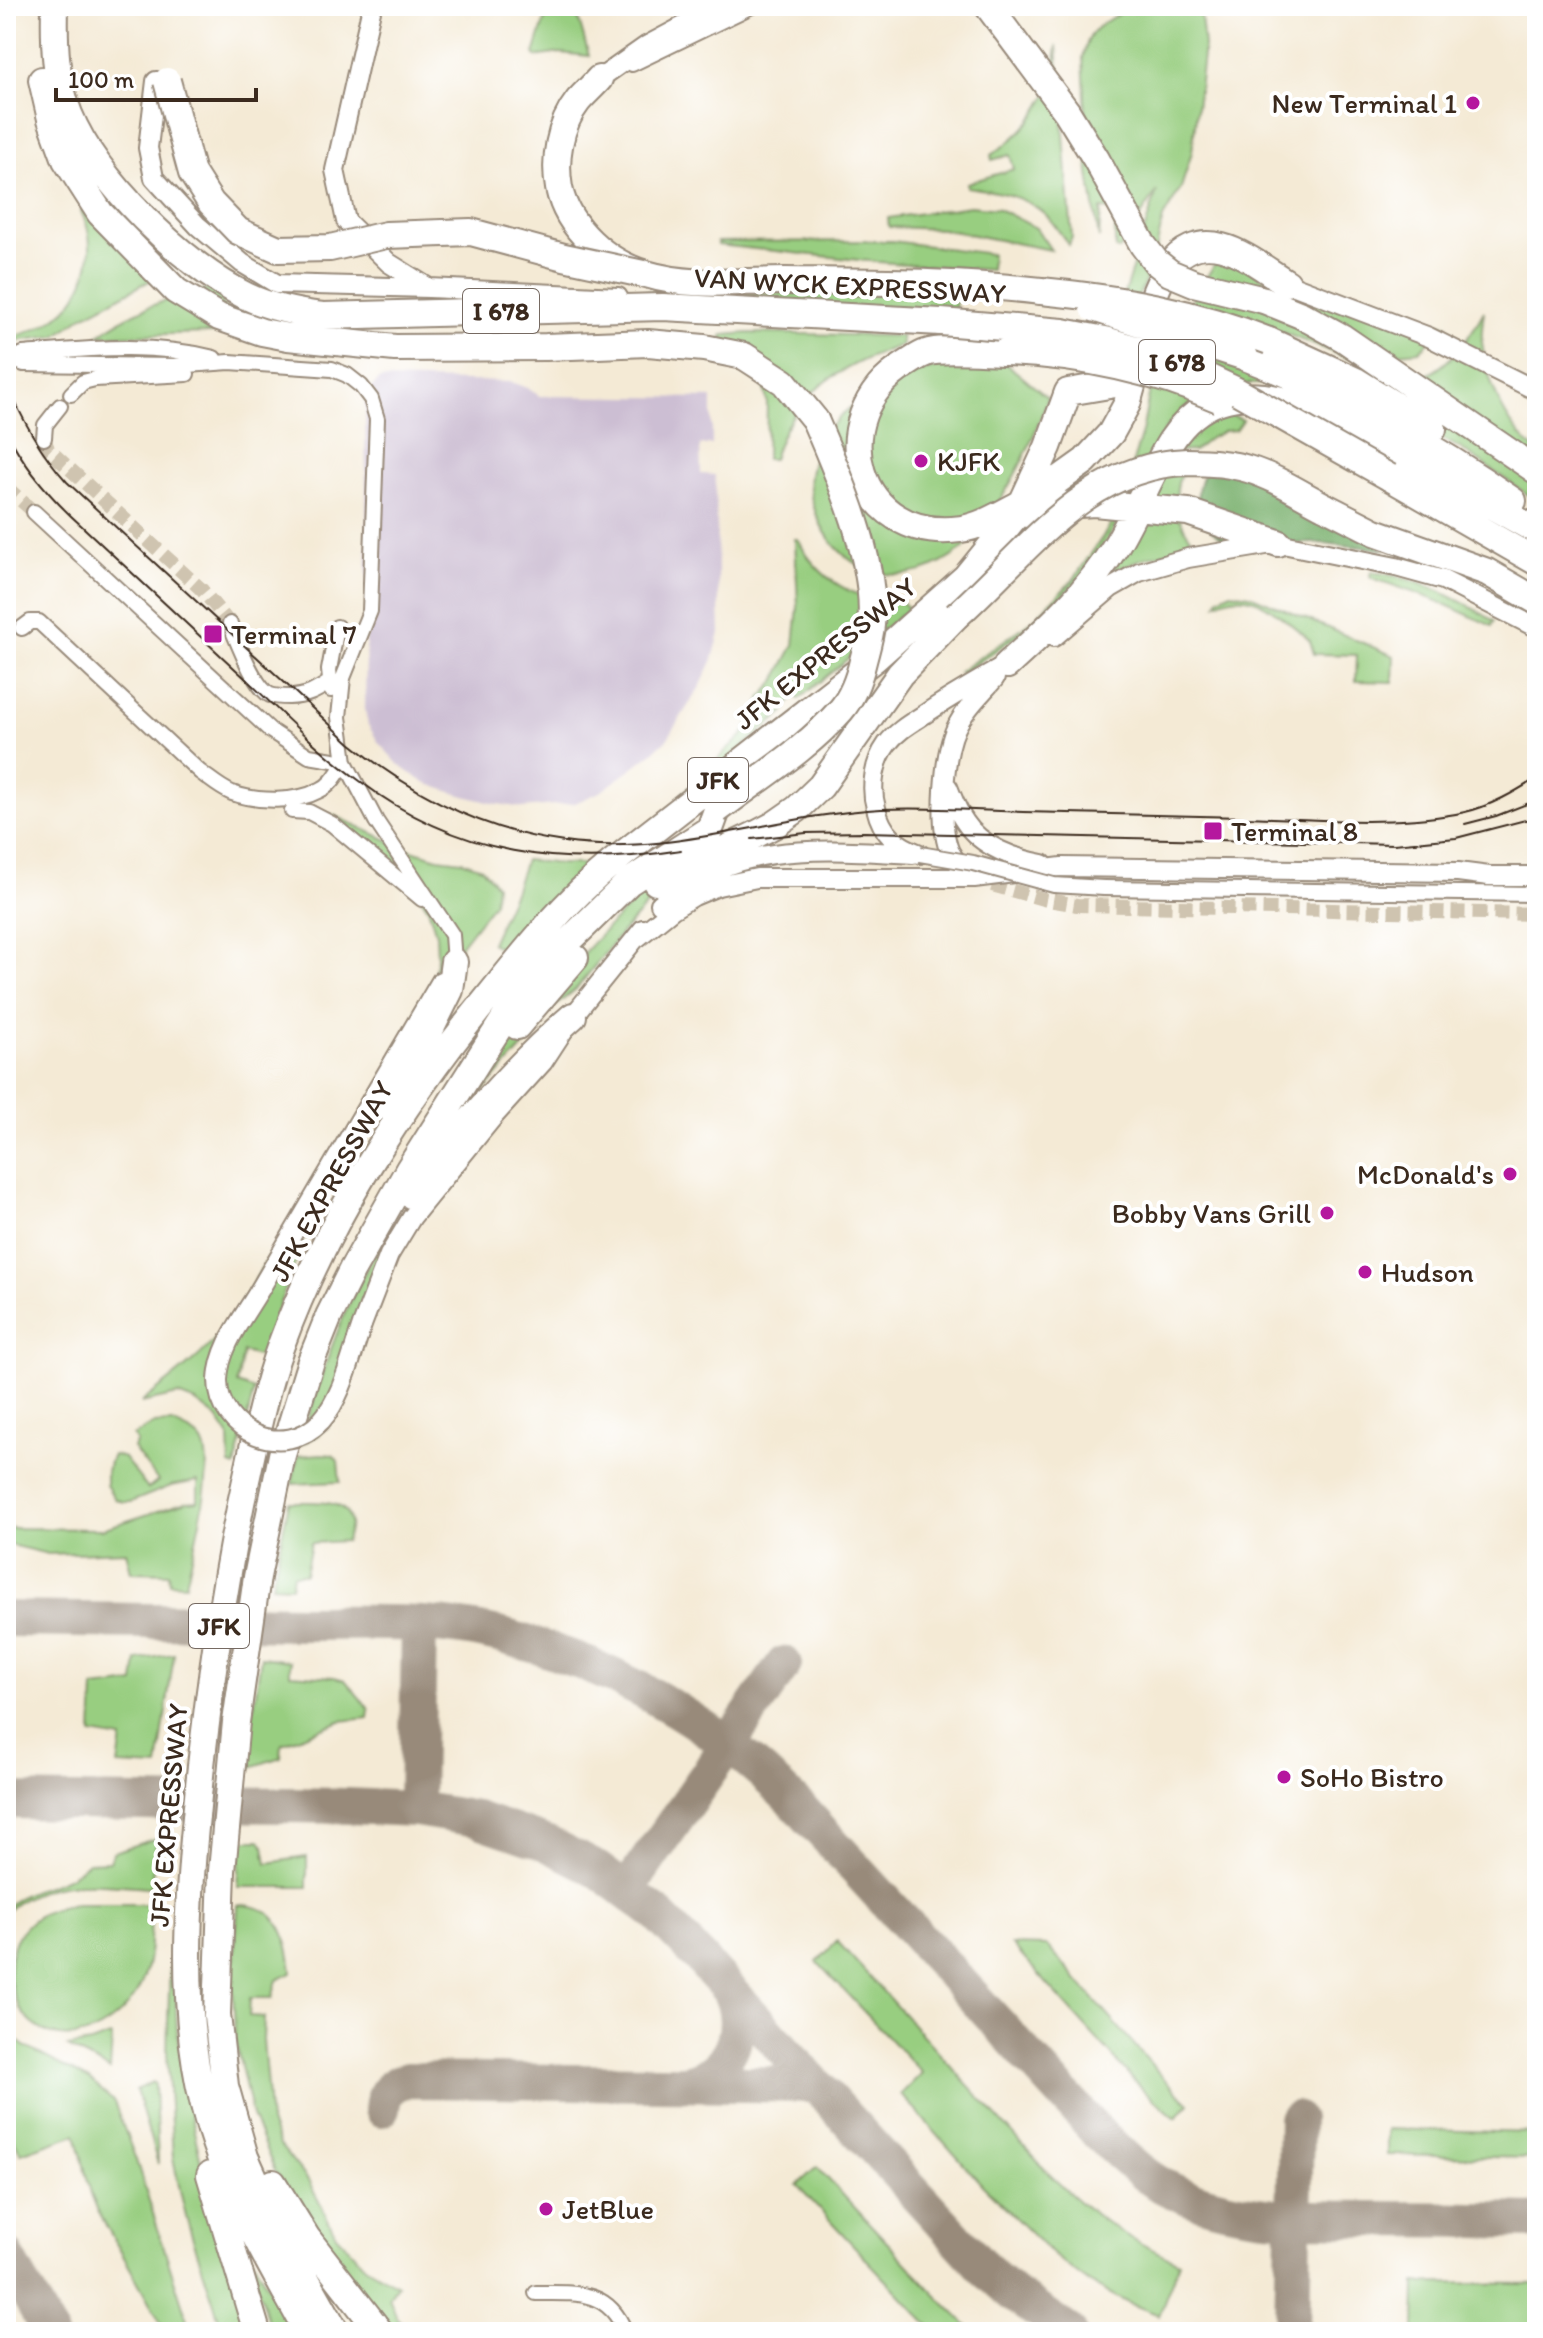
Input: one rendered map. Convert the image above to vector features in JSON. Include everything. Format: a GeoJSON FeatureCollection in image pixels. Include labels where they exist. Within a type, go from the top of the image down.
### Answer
{"type":"FeatureCollection","features":[{"type":"Feature","properties":{"kind":"highway","name":"JFK EXPRESSWAY"},"geometry":{"type":"LineString","coordinates":[[37,6],[41,75],[59,142],[73,174],[111,226],[176,291],[219,317],[262,332],[288,337],[395,348],[648,343],[704,348],[744,356],[784,382],[815,420],[842,481],[872,594],[871,625],[858,681],[843,708],[807,744],[714,820],[633,867],[589,907],[529,980],[409,1169],[352,1270],[329,1316],[302,1385],[282,1455],[242,1674],[230,1773],[220,1902],[217,2015],[221,2063],[237,2134],[264,2202],[336,2332]]}},
{"type":"Feature","properties":{"kind":"highway"},"geometry":{"type":"LineString","coordinates":[[55,6],[56,66],[69,114],[101,169],[137,209]]}},
{"type":"Feature","properties":{"kind":"highway"},"geometry":{"type":"LineString","coordinates":[[70,6],[69,60],[76,98],[108,168],[137,209]]}},
{"type":"Feature","properties":{"kind":"highway"},"geometry":{"type":"LineString","coordinates":[[988,6],[1067,112],[1143,245],[1156,262],[1170,273],[1194,283],[1264,300],[1333,332],[1537,471]]}},
{"type":"Feature","properties":{"kind":"highway"},"geometry":{"type":"LineString","coordinates":[[599,79],[576,103],[562,132],[555,167],[562,203],[584,235],[611,259],[643,274]]}},
{"type":"Feature","properties":{"kind":"highway"},"geometry":{"type":"LineString","coordinates":[[161,81],[192,173],[211,203],[238,231],[278,249],[330,248],[386,235],[471,232],[643,274]]}},
{"type":"Feature","properties":{"kind":"highway","name":"VAN WYCK EXPRESSWAY"},"geometry":{"type":"LineString","coordinates":[[137,209],[191,259],[245,295],[292,312],[338,316],[663,307],[930,321],[1063,332],[1105,340],[1148,352],[1201,373],[1537,562]]}},
{"type":"Feature","properties":{"kind":"highway"},"geometry":{"type":"LineString","coordinates":[[1019,515],[1085,461],[1111,433],[1127,404],[1150,305],[1164,273],[1180,253],[1194,247],[1223,247],[1287,283]]}},
{"type":"Feature","properties":{"kind":"highway","name":"VAN WYCK EXPRESSWAY"},"geometry":{"type":"LineString","coordinates":[[643,274],[684,283],[939,283],[1041,291],[1245,357],[1319,387],[1458,463],[1537,517]]}},
{"type":"Feature","properties":{"kind":"highway"},"geometry":{"type":"LineString","coordinates":[[1041,291],[1096,296],[1164,308],[1269,341],[1356,381],[1413,416],[1445,437],[1500,492]]}},
{"type":"Feature","properties":{"kind":"highway"},"geometry":{"type":"LineString","coordinates":[[1278,543],[1188,512],[1094,503],[1049,506],[963,529],[938,531],[916,527],[894,517],[878,503],[870,490],[858,456],[858,436],[863,417],[886,380],[927,352],[1028,353],[1122,367],[1192,388],[1310,433]]}},
{"type":"Feature","properties":{"kind":"highway","name":"JFK EXPRESSWAY"},"geometry":{"type":"LineString","coordinates":[[308,2332],[237,2202],[213,2139],[198,2080],[189,1981],[192,1884],[204,1742],[224,1596],[250,1463],[280,1348],[308,1280],[354,1193],[447,1049],[571,899],[613,862],[874,659],[966,577],[1019,515],[1068,392],[1133,381]]}},
{"type":"Feature","properties":{"kind":"highway"},"geometry":{"type":"LineString","coordinates":[[1007,665],[1068,608],[1096,575],[1119,541],[1177,433],[1195,415],[1229,399],[1280,399],[1327,414],[1537,531]]}},
{"type":"Feature","properties":{"kind":"highway"},"geometry":{"type":"LineString","coordinates":[[409,1169],[510,1034],[616,914],[654,883],[755,835],[797,809],[821,786],[900,674],[1072,505],[1104,484],[1141,469],[1180,462],[1236,466],[1279,482],[1375,532],[1487,572],[1537,601]]}},
{"type":"Feature","properties":{"kind":"highway"},"geometry":{"type":"LineString","coordinates":[[354,1193],[400,1088],[450,990],[454,962]]}},
{"type":"Feature","properties":{"kind":"highway"},"geometry":{"type":"LineString","coordinates":[[352,1270],[483,1107],[537,1047],[573,1016]]}},
{"type":"Feature","properties":{"kind":"highway"},"geometry":{"type":"LineString","coordinates":[[218,1964],[231,2059],[242,2105],[261,2157],[295,2222],[380,2332]]}},
{"type":"Feature","properties":{"kind":"highway"},"geometry":{"type":"LineString","coordinates":[[198,2080],[209,2170],[257,2332]]}},
{"type":"Feature","properties":{"kind":"street"},"geometry":{"type":"LineString","coordinates":[[372,6],[335,170],[346,221],[389,263],[429,288]]}},
{"type":"Feature","properties":{"kind":"street"},"geometry":{"type":"LineString","coordinates":[[599,79],[646,46],[721,6]]}},
{"type":"Feature","properties":{"kind":"street"},"geometry":{"type":"LineString","coordinates":[[599,79],[752,6]]}},
{"type":"Feature","properties":{"kind":"street"},"geometry":{"type":"LineString","coordinates":[[161,81],[148,148],[154,178],[198,226],[242,263],[277,284],[873,308],[930,321]]}},
{"type":"Feature","properties":{"kind":"street"},"geometry":{"type":"LineString","coordinates":[[1287,283],[1406,327],[1537,391]]}},
{"type":"Feature","properties":{"kind":"street"},"geometry":{"type":"LineString","coordinates":[[9,358],[24,364],[174,366],[230,362],[332,369],[347,375],[361,386],[371,399],[377,419],[370,611],[343,678],[339,717]]}},
{"type":"Feature","properties":{"kind":"street"},"geometry":{"type":"LineString","coordinates":[[71,394],[88,380],[199,372],[230,362]]}},
{"type":"Feature","properties":{"kind":"street"},"geometry":{"type":"LineString","coordinates":[[44,438],[45,425],[60,406]]}},
{"type":"Feature","properties":{"kind":"street"},"geometry":{"type":"LineString","coordinates":[[34,512],[271,731],[309,756],[345,762]]}},
{"type":"Feature","properties":{"kind":"street"},"geometry":{"type":"LineString","coordinates":[[1537,628],[1443,580],[1396,567],[1278,543],[1188,558],[1139,572],[1111,588],[1053,638],[953,695],[905,727],[888,742],[876,768],[873,786],[874,804],[888,835],[900,845],[920,854],[973,871],[1077,887],[1537,894]]}},
{"type":"Feature","properties":{"kind":"street"},"geometry":{"type":"LineString","coordinates":[[22,628],[30,622],[39,622],[179,753],[214,782],[234,793],[284,800],[321,790],[334,779],[345,762]]}},
{"type":"Feature","properties":{"kind":"street"},"geometry":{"type":"LineString","coordinates":[[230,624],[258,684],[269,694],[285,697],[307,695],[330,682]]}},
{"type":"Feature","properties":{"kind":"street"},"geometry":{"type":"LineString","coordinates":[[337,627],[329,670],[345,762],[376,821],[452,935],[454,962],[229,1342],[220,1364],[220,1395],[226,1410],[242,1429],[257,1436],[288,1439],[310,1430],[321,1420],[339,1391],[389,1255],[412,1217],[476,1137],[543,1062],[573,1016],[637,938],[658,907],[707,872],[761,855],[816,851],[920,854]]}},
{"type":"Feature","properties":{"kind":"street"},"geometry":{"type":"LineString","coordinates":[[992,885],[958,864],[950,851],[946,837],[946,782],[949,748],[958,725],[971,705],[1007,665]]}},
{"type":"Feature","properties":{"kind":"street"},"geometry":{"type":"LineString","coordinates":[[946,782],[965,822],[980,837],[1012,856],[1062,867]]}},
{"type":"Feature","properties":{"kind":"street"},"geometry":{"type":"LineString","coordinates":[[292,811],[309,812],[332,824],[437,912]]}},
{"type":"Feature","properties":{"kind":"street"},"geometry":{"type":"LineString","coordinates":[[637,938],[683,902],[718,886],[769,878],[1062,867],[1458,872],[1489,876],[1537,876]]}},
{"type":"Feature","properties":{"kind":"street"},"geometry":{"type":"LineString","coordinates":[[536,2293],[595,2297],[613,2311],[625,2332]]}},
{"type":"Feature","properties":{"kind":"shaded area"},"geometry":{"type":"Polygon","coordinates":[[[380,379],[511,382],[539,396],[712,398],[712,445],[700,445],[701,474],[715,475],[720,633],[713,659],[701,685],[668,738],[602,791],[575,803],[523,808],[457,794],[425,783],[399,765],[368,725],[365,710],[365,395],[380,379]]]}},
{"type":"Feature","properties":{"kind":"green space"},"geometry":{"type":"Polygon","coordinates":[[[549,6],[575,6],[589,56],[560,53],[536,57],[534,54],[549,6]]]}},
{"type":"Feature","properties":{"kind":"green space"},"geometry":{"type":"Polygon","coordinates":[[[1133,6],[1200,6],[1204,46],[1192,152],[1181,188],[1163,218],[1153,264],[1132,311],[1128,358],[1121,358],[1124,294],[1157,191],[1119,250],[1115,249],[1115,210],[1101,209],[1099,238],[1089,174],[1083,58],[1094,31],[1133,6]]]}},
{"type":"Feature","properties":{"kind":"green space"},"geometry":{"type":"Polygon","coordinates":[[[1057,46],[1072,237],[1069,245],[1045,214],[1027,202],[998,192],[967,187],[967,183],[1014,169],[1010,155],[992,160],[991,155],[1017,135],[1038,110],[1051,85],[1057,46]]]}},
{"type":"Feature","properties":{"kind":"green space"},"geometry":{"type":"Polygon","coordinates":[[[970,206],[999,209],[1036,228],[1051,250],[942,229],[889,227],[888,218],[970,206]]]}},
{"type":"Feature","properties":{"kind":"green space"},"geometry":{"type":"Polygon","coordinates":[[[84,208],[157,277],[83,316],[56,336],[7,342],[6,339],[48,323],[72,301],[80,288],[86,273],[90,242],[81,211],[84,208]]]}},
{"type":"Feature","properties":{"kind":"green space"},"geometry":{"type":"Polygon","coordinates":[[[892,241],[992,254],[991,270],[878,262],[718,245],[717,242],[892,241]]]}},
{"type":"Feature","properties":{"kind":"green space"},"geometry":{"type":"Polygon","coordinates":[[[1221,254],[1290,294],[1447,325],[1419,351],[1347,358],[1279,331],[1319,396],[1260,384],[1239,384],[1183,409],[1161,436],[1113,531],[1078,581],[1034,624],[963,673],[959,672],[1032,621],[1073,580],[1108,529],[1120,505],[1165,343],[1221,254]]]}},
{"type":"Feature","properties":{"kind":"green space"},"geometry":{"type":"Polygon","coordinates":[[[340,288],[878,294],[956,298],[955,313],[340,295],[340,288]]]}},
{"type":"Feature","properties":{"kind":"green space"},"geometry":{"type":"Polygon","coordinates":[[[210,289],[222,296],[222,304],[245,332],[97,336],[151,306],[210,289]]]}},
{"type":"Feature","properties":{"kind":"green space"},"geometry":{"type":"Polygon","coordinates":[[[1484,311],[1482,342],[1493,387],[1507,416],[1537,451],[1537,501],[1463,450],[1366,396],[1369,384],[1408,382],[1438,368],[1463,344],[1484,311]]]}},
{"type":"Feature","properties":{"kind":"green space"},"geometry":{"type":"Polygon","coordinates":[[[723,335],[901,336],[902,345],[858,362],[821,385],[792,416],[773,459],[766,459],[767,401],[761,374],[721,338],[723,335]]]}},
{"type":"Feature","properties":{"kind":"green space"},"geometry":{"type":"Polygon","coordinates":[[[1003,361],[1048,398],[1012,481],[969,542],[941,563],[899,575],[879,573],[860,566],[843,554],[829,538],[817,516],[810,491],[810,475],[816,453],[841,416],[878,389],[921,371],[973,362],[1003,361]]]}},
{"type":"Feature","properties":{"kind":"green space"},"geometry":{"type":"Polygon","coordinates":[[[1220,410],[1243,420],[1236,430],[1224,431],[1210,438],[1194,451],[1173,452],[1178,444],[1220,410]]]}},
{"type":"Feature","properties":{"kind":"green space"},"geometry":{"type":"Polygon","coordinates":[[[1183,469],[1176,500],[1181,520],[1197,549],[1152,556],[1111,574],[1166,470],[1183,469]]]}},
{"type":"Feature","properties":{"kind":"green space"},"geometry":{"type":"Polygon","coordinates":[[[1206,469],[1240,474],[1357,532],[1385,550],[1316,543],[1252,546],[1223,539],[1211,530],[1198,504],[1199,487],[1206,469]]]}},
{"type":"Feature","properties":{"kind":"green space"},"geometry":{"type":"Polygon","coordinates":[[[795,539],[816,566],[841,586],[870,598],[902,601],[908,609],[799,699],[795,695],[783,713],[681,799],[679,797],[744,734],[762,697],[774,683],[794,645],[798,607],[795,539]]]}},
{"type":"Feature","properties":{"kind":"green space"},"geometry":{"type":"Polygon","coordinates":[[[1371,572],[1403,578],[1435,589],[1494,621],[1492,626],[1435,600],[1372,578],[1371,572]]]}},
{"type":"Feature","properties":{"kind":"green space"},"geometry":{"type":"Polygon","coordinates":[[[1231,592],[1250,595],[1394,656],[1393,682],[1356,681],[1357,655],[1314,654],[1310,641],[1303,634],[1263,604],[1241,597],[1217,603],[1219,598],[1231,592]]]}},
{"type":"Feature","properties":{"kind":"green space"},"geometry":{"type":"Polygon","coordinates":[[[318,812],[333,815],[405,848],[482,868],[496,885],[494,902],[444,967],[424,999],[437,958],[436,934],[428,908],[406,875],[318,812]]]}},
{"type":"Feature","properties":{"kind":"green space"},"geometry":{"type":"Polygon","coordinates":[[[687,855],[677,879],[654,897],[576,989],[531,1026],[537,1032],[453,1124],[530,1018],[580,957],[618,917],[687,855]]]}},
{"type":"Feature","properties":{"kind":"green space"},"geometry":{"type":"Polygon","coordinates":[[[525,860],[586,864],[504,951],[491,943],[525,860]]]}},
{"type":"Feature","properties":{"kind":"green space"},"geometry":{"type":"Polygon","coordinates":[[[295,1217],[294,1246],[304,1243],[261,1357],[243,1352],[237,1384],[254,1390],[235,1467],[230,1465],[229,1436],[217,1418],[196,1402],[178,1395],[141,1403],[193,1361],[221,1332],[295,1217]]]}},
{"type":"Feature","properties":{"kind":"green space"},"geometry":{"type":"Polygon","coordinates":[[[380,1247],[383,1250],[368,1325],[337,1415],[319,1435],[300,1445],[343,1317],[380,1247]]]}},
{"type":"Feature","properties":{"kind":"green space"},"geometry":{"type":"Polygon","coordinates":[[[173,1423],[198,1437],[206,1456],[205,1492],[186,1584],[170,1583],[169,1573],[131,1572],[126,1551],[48,1554],[6,1544],[6,1528],[102,1529],[198,1501],[198,1481],[171,1486],[131,1502],[115,1499],[106,1485],[106,1471],[113,1455],[124,1458],[148,1489],[158,1481],[133,1448],[137,1442],[133,1436],[154,1424],[173,1423]]]}},
{"type":"Feature","properties":{"kind":"green space"},"geometry":{"type":"Polygon","coordinates":[[[333,1455],[338,1461],[340,1482],[292,1484],[298,1456],[333,1455]]]}},
{"type":"Feature","properties":{"kind":"green space"},"geometry":{"type":"Polygon","coordinates":[[[289,1502],[326,1503],[342,1508],[350,1527],[346,1541],[311,1543],[305,1574],[293,1574],[291,1586],[272,1585],[289,1502]]]}},
{"type":"Feature","properties":{"kind":"green space"},"geometry":{"type":"Polygon","coordinates":[[[174,1654],[158,1767],[118,1765],[122,1739],[92,1734],[94,1688],[134,1683],[137,1660],[174,1654]]]}},
{"type":"Feature","properties":{"kind":"green space"},"geometry":{"type":"Polygon","coordinates":[[[261,1657],[290,1661],[290,1674],[345,1680],[369,1709],[368,1718],[340,1721],[282,1744],[281,1757],[245,1769],[261,1657]]]}},
{"type":"Feature","properties":{"kind":"green space"},"geometry":{"type":"Polygon","coordinates":[[[157,1838],[151,1887],[75,1884],[56,1887],[21,1900],[6,1912],[6,1907],[22,1896],[67,1878],[88,1862],[110,1861],[113,1852],[157,1838]]]}},
{"type":"Feature","properties":{"kind":"green space"},"geometry":{"type":"Polygon","coordinates":[[[241,1840],[260,1840],[267,1863],[307,1857],[307,1887],[238,1887],[241,1840]]]}},
{"type":"Feature","properties":{"kind":"green space"},"geometry":{"type":"Polygon","coordinates":[[[76,1904],[151,1904],[147,1968],[131,2001],[111,2021],[87,2034],[60,2036],[32,2023],[23,2012],[11,1985],[11,1954],[21,1932],[34,1919],[49,1911],[76,1904]]]}},
{"type":"Feature","properties":{"kind":"green space"},"geometry":{"type":"Polygon","coordinates":[[[238,1905],[253,1906],[273,1917],[285,1936],[291,1960],[292,1973],[277,1980],[272,1998],[250,1998],[249,2016],[264,2017],[270,2123],[279,2144],[308,2180],[336,2235],[365,2266],[397,2285],[389,2297],[397,2318],[409,2332],[388,2332],[275,2171],[252,2116],[235,2039],[233,1983],[238,1905]]]}},
{"type":"Feature","properties":{"kind":"green space"},"geometry":{"type":"Polygon","coordinates":[[[837,1941],[1050,2175],[1095,2215],[1179,2262],[1159,2315],[1088,2282],[1053,2255],[983,2186],[901,2094],[922,2073],[817,1962],[837,1941]]]}},
{"type":"Feature","properties":{"kind":"green space"},"geometry":{"type":"Polygon","coordinates":[[[1012,1945],[1047,1946],[1189,2103],[1176,2118],[1143,2090],[1012,1945]]]}},
{"type":"Feature","properties":{"kind":"green space"},"geometry":{"type":"Polygon","coordinates":[[[175,1956],[177,2029],[189,2107],[206,2183],[251,2332],[223,2332],[186,2217],[173,2159],[167,2053],[170,1960],[175,1956]]]}},
{"type":"Feature","properties":{"kind":"green space"},"geometry":{"type":"Polygon","coordinates":[[[6,2031],[24,2046],[90,2080],[114,2102],[136,2160],[191,2332],[166,2332],[98,2211],[76,2134],[21,2153],[6,2126],[6,2031]]]}},
{"type":"Feature","properties":{"kind":"green space"},"geometry":{"type":"Polygon","coordinates":[[[110,2036],[110,2070],[68,2047],[91,2043],[110,2036]]]}},
{"type":"Feature","properties":{"kind":"green space"},"geometry":{"type":"Polygon","coordinates":[[[153,2082],[155,2085],[158,2164],[136,2090],[153,2082]]]}},
{"type":"Feature","properties":{"kind":"green space"},"geometry":{"type":"Polygon","coordinates":[[[1387,2129],[1537,2133],[1537,2158],[1387,2155],[1387,2129]]]}},
{"type":"Feature","properties":{"kind":"green space"},"geometry":{"type":"Polygon","coordinates":[[[817,2167],[974,2332],[936,2332],[917,2313],[797,2185],[817,2167]]]}},
{"type":"Feature","properties":{"kind":"green space"},"geometry":{"type":"Polygon","coordinates":[[[252,2258],[294,2332],[271,2332],[249,2259],[252,2258]]]}},
{"type":"Feature","properties":{"kind":"green space"},"geometry":{"type":"Polygon","coordinates":[[[1416,2283],[1537,2284],[1537,2332],[1415,2332],[1416,2283]]]}},
{"type":"Feature","properties":{"kind":"taxiway"},"geometry":{"type":"LineString","coordinates":[[6,1619],[428,1624],[502,1636],[572,1659],[673,1708],[763,1773],[802,1810],[1102,2137],[1160,2184],[1218,2207],[1269,2215],[1537,2221]]}},
{"type":"Feature","properties":{"kind":"taxiway"},"geometry":{"type":"LineString","coordinates":[[416,1809],[419,1624]]}},
{"type":"Feature","properties":{"kind":"taxiway"},"geometry":{"type":"LineString","coordinates":[[627,1890],[784,1664]]}},
{"type":"Feature","properties":{"kind":"taxiway"},"geometry":{"type":"LineString","coordinates":[[6,1801],[416,1809],[476,1819],[546,1843],[597,1869],[656,1913],[984,2268],[1013,2294],[1069,2332]]}},
{"type":"Feature","properties":{"kind":"taxiway"},"geometry":{"type":"LineString","coordinates":[[684,2083],[700,2079],[713,2071],[731,2048],[737,2019],[728,1989]]}},
{"type":"Feature","properties":{"kind":"taxiway"},"geometry":{"type":"LineString","coordinates":[[382,2109],[388,2090],[407,2080],[817,2085]]}},
{"type":"Feature","properties":{"kind":"taxiway"},"geometry":{"type":"LineString","coordinates":[[1292,2332],[1296,2119]]}},
{"type":"Feature","properties":{"kind":"taxiway"},"geometry":{"type":"LineString","coordinates":[[6,2255],[49,2332]]}},
{"type":"Feature","properties":{"kind":"tunnel"},"geometry":{"type":"LineString","coordinates":[[44,438],[48,449],[202,590],[230,624]]}},
{"type":"Feature","properties":{"kind":"tunnel"},"geometry":{"type":"LineString","coordinates":[[6,487],[34,512]]}},
{"type":"Feature","properties":{"kind":"tunnel"},"geometry":{"type":"LineString","coordinates":[[992,885],[1077,905],[1537,914]]}},
{"type":"Feature","properties":{"kind":"tram line"},"geometry":{"type":"LineString","coordinates":[[6,380],[32,434],[67,482],[350,743],[398,779],[450,808],[477,820],[534,837],[604,845],[643,844],[881,809],[1355,821],[1412,819],[1475,809],[1537,778]]}},
{"type":"Feature","properties":{"kind":"tram line"},"geometry":{"type":"LineString","coordinates":[[6,430],[34,476],[70,515],[316,745],[397,806],[435,826],[513,851],[595,858],[681,850]]}},
{"type":"Feature","properties":{"kind":"tram line"},"geometry":{"type":"LineString","coordinates":[[1465,824],[1537,800]]}},
{"type":"Feature","properties":{"kind":"tram line"},"geometry":{"type":"LineString","coordinates":[[752,839],[806,833],[864,832],[1394,844],[1456,838],[1537,817]]}},
{"type":"Feature","properties":{"kind":"place","name":"New Terminal 1"},"geometry":{"type":"Point","coordinates":[1473,103]}},
{"type":"Feature","properties":{"kind":"place","name":"KJFK"},"geometry":{"type":"Point","coordinates":[921,461]}},
{"type":"Feature","properties":{"kind":"place","name":"Terminal 7"},"geometry":{"type":"Point","coordinates":[213,634]}},
{"type":"Feature","properties":{"kind":"place","name":"Terminal 8"},"geometry":{"type":"Point","coordinates":[1213,831]}},
{"type":"Feature","properties":{"kind":"place","name":"McDonald's"},"geometry":{"type":"Point","coordinates":[1510,1174]}},
{"type":"Feature","properties":{"kind":"place","name":"Bobby Vans Grill"},"geometry":{"type":"Point","coordinates":[1327,1213]}},
{"type":"Feature","properties":{"kind":"place","name":"Hudson"},"geometry":{"type":"Point","coordinates":[1365,1272]}},
{"type":"Feature","properties":{"kind":"place","name":"SoHo Bistro"},"geometry":{"type":"Point","coordinates":[1284,1777]}},
{"type":"Feature","properties":{"kind":"place","name":"JetBlue"},"geometry":{"type":"Point","coordinates":[546,2209]}}]}
